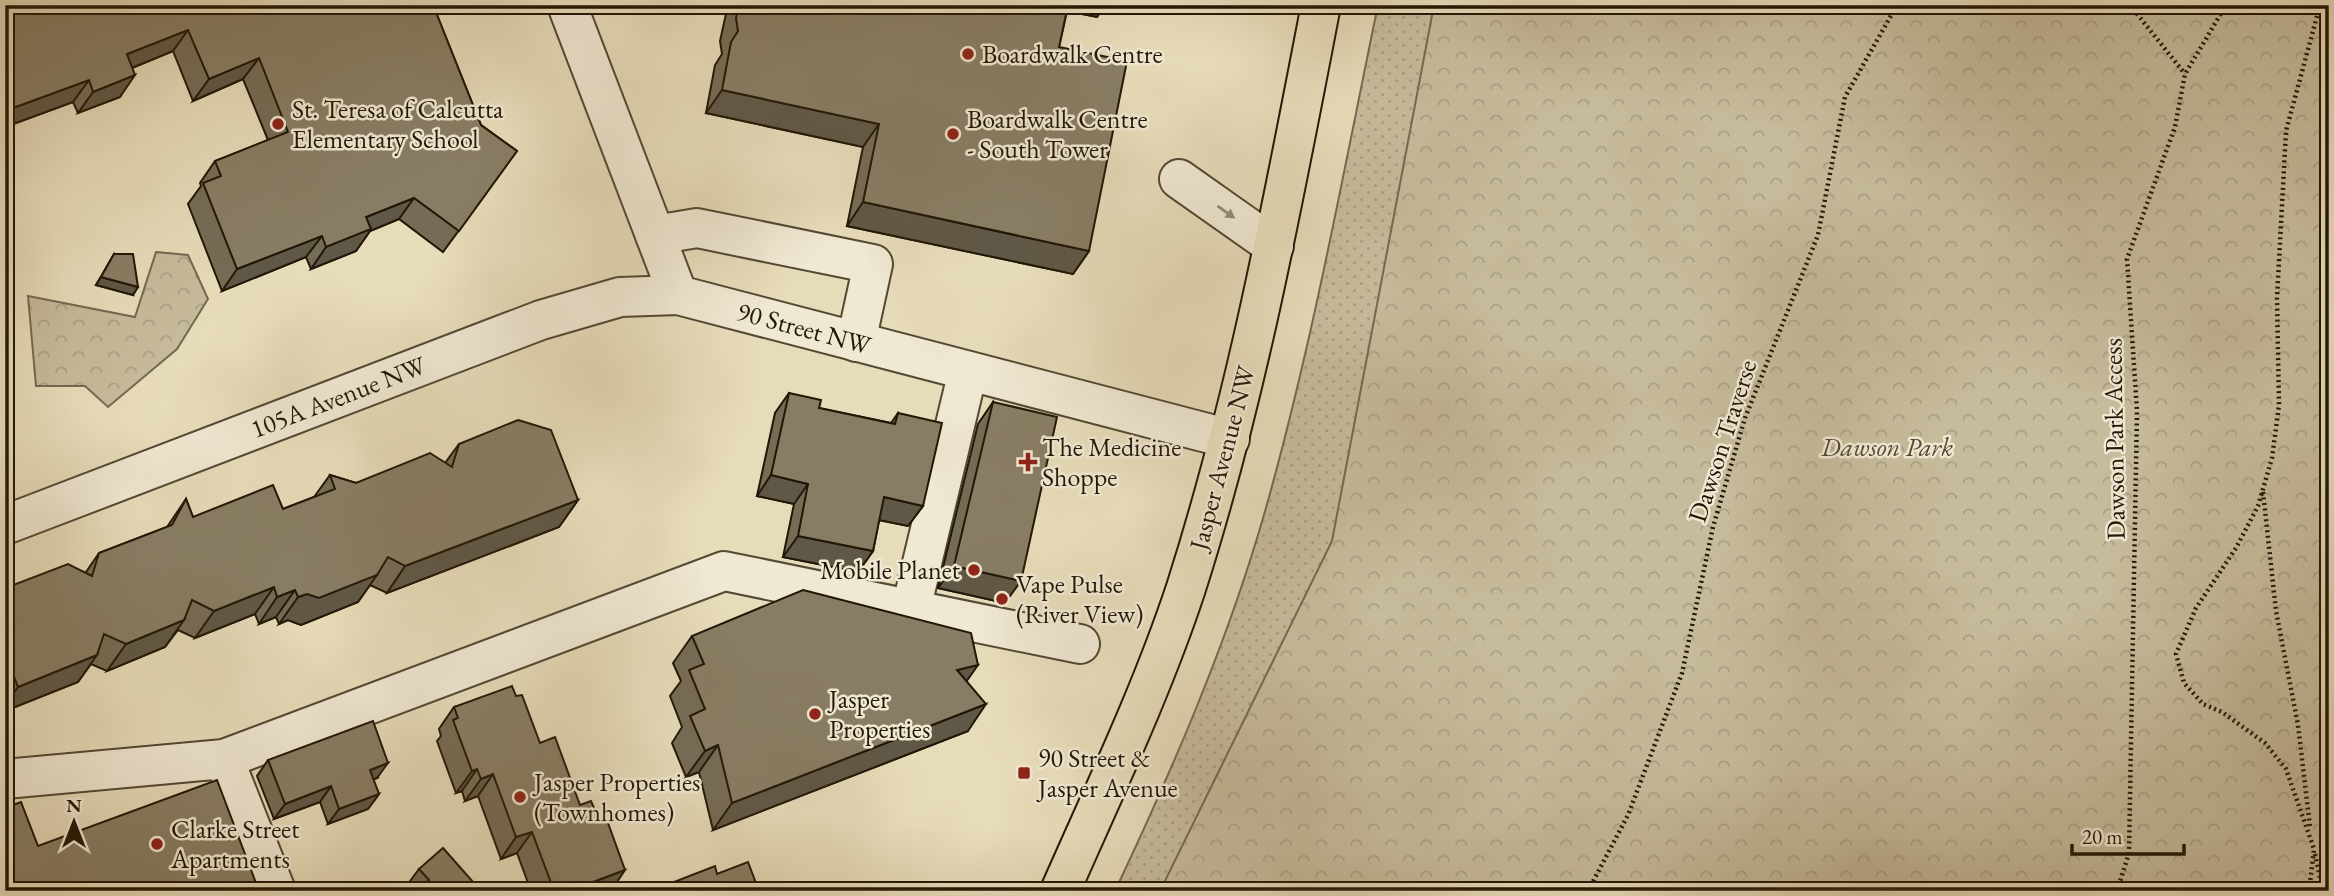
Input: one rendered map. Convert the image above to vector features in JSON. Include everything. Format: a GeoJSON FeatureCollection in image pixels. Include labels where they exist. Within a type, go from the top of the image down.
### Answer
{"type":"FeatureCollection","features":[{"type":"Feature","properties":{"kind":"main road","name":"Jasper Avenue NW"},"geometry":{"type":"LineString","coordinates":[[1060,891],[1153,676],[1185,589],[1230,439],[1274,246],[1321,5]]}},
{"type":"Feature","properties":{"kind":"street"},"geometry":{"type":"LineString","coordinates":[[567,5],[678,295]]}},
{"type":"Feature","properties":{"kind":"street"},"geometry":{"type":"LineString","coordinates":[[1179,179],[1274,246]]}},
{"type":"Feature","properties":{"kind":"street"},"geometry":{"type":"LineString","coordinates":[[655,236],[697,228],[873,264],[856,342]]}},
{"type":"Feature","properties":{"kind":"street","name":"90 Street NW"},"geometry":{"type":"LineString","coordinates":[[678,295],[1230,439]]}},
{"type":"Feature","properties":{"kind":"street","name":"105A Avenue NW"},"geometry":{"type":"LineString","coordinates":[[5,525],[541,320],[620,297],[678,295]]}},
{"type":"Feature","properties":{"kind":"street"},"geometry":{"type":"LineString","coordinates":[[911,609],[968,371]]}},
{"type":"Feature","properties":{"kind":"street"},"geometry":{"type":"LineString","coordinates":[[5,779],[225,760],[724,571],[1080,644]]}},
{"type":"Feature","properties":{"kind":"street"},"geometry":{"type":"LineString","coordinates":[[225,760],[276,891]]}},
{"type":"Feature","properties":{"kind":"path","name":"Dawson Traverse"},"geometry":{"type":"LineString","coordinates":[[1588,891],[1628,816],[1682,673],[1713,527],[1745,418],[1818,236],[1845,97],[1897,5]]}},
{"type":"Feature","properties":{"kind":"path"},"geometry":{"type":"LineString","coordinates":[[2130,5],[2185,74]]}},
{"type":"Feature","properties":{"kind":"path","name":"Dawson Park Access"},"geometry":{"type":"LineString","coordinates":[[2117,891],[2129,853],[2137,438],[2127,259],[2175,127],[2185,74],[2226,5]]}},
{"type":"Feature","properties":{"kind":"path"},"geometry":{"type":"LineString","coordinates":[[2320,5],[2286,131],[2277,298],[2279,405],[2272,458],[2258,506],[2236,548],[2196,608],[2176,654],[2184,683],[2203,704],[2222,712],[2265,743],[2286,769],[2311,838],[2323,891]]}},
{"type":"Feature","properties":{"kind":"path"},"geometry":{"type":"LineString","coordinates":[[2262,490],[2276,611],[2298,724],[2311,838]]}},
{"type":"Feature","properties":{"kind":"path"},"geometry":{"type":"LineString","coordinates":[[2309,891],[2314,849]]}},
{"type":"Feature","properties":{"kind":"green space"},"geometry":{"type":"Polygon","coordinates":[[[1378,5],[1496,5],[1229,891],[1115,891],[1201,697],[1238,598],[1269,497],[1314,313],[1378,5]]]}},
{"type":"Feature","properties":{"kind":"green space","name":"Dawson Park"},"geometry":{"type":"Polygon","coordinates":[[[1434,5],[2329,5],[2329,891],[1160,891],[1332,541],[1434,5]]]}},
{"type":"Feature","properties":{"kind":"green space"},"geometry":{"type":"Polygon","coordinates":[[[156,252],[188,255],[208,299],[177,349],[108,407],[85,386],[36,386],[28,296],[135,317],[156,252]]]}},
{"type":"Feature","properties":{"kind":"building"},"geometry":{"type":"Polygon","coordinates":[[[5,5],[433,5],[481,125],[517,151],[459,231],[414,198],[366,217],[371,229],[326,247],[322,236],[237,269],[203,183],[221,176],[215,161],[288,132],[259,58],[209,79],[188,30],[127,54],[135,75],[93,92],[89,80],[13,108],[5,89],[5,5]]]}},
{"type":"Feature","properties":{"kind":"building","name":"Boardwalk Centre - South Tower"},"geometry":{"type":"Polygon","coordinates":[[[739,5],[1068,5],[1059,47],[1127,61],[1089,251],[863,202],[879,124],[722,90],[731,42],[738,31],[736,18],[739,5]]]}},
{"type":"Feature","properties":{"kind":"building"},"geometry":{"type":"Polygon","coordinates":[[[114,254],[133,254],[138,287],[101,277],[114,254]]]}},
{"type":"Feature","properties":{"kind":"building"},"geometry":{"type":"Polygon","coordinates":[[[789,393],[821,400],[819,408],[895,424],[898,413],[942,423],[923,506],[884,497],[873,551],[798,536],[808,484],[771,475],[789,393]]]}},
{"type":"Feature","properties":{"kind":"building"},"geometry":{"type":"Polygon","coordinates":[[[993,402],[1057,417],[1021,581],[954,566],[993,402]]]}},
{"type":"Feature","properties":{"kind":"building"},"geometry":{"type":"Polygon","coordinates":[[[518,420],[551,430],[578,500],[405,566],[388,557],[377,575],[319,598],[307,594],[298,597],[295,590],[277,597],[274,587],[214,611],[192,600],[184,620],[126,644],[104,634],[97,655],[18,687],[5,654],[5,592],[8,587],[68,564],[92,576],[99,553],[172,525],[186,499],[193,517],[273,485],[283,509],[335,489],[330,475],[356,483],[430,453],[452,467],[459,444],[518,420]]]}},
{"type":"Feature","properties":{"kind":"building","name":"Jasper Properties"},"geometry":{"type":"Polygon","coordinates":[[[803,590],[971,633],[978,665],[957,670],[986,704],[732,803],[718,745],[705,751],[690,716],[705,709],[689,670],[704,664],[692,636],[803,590]]]}},
{"type":"Feature","properties":{"kind":"building","name":"Jasper Properties (Townhomes)"},"geometry":{"type":"Polygon","coordinates":[[[512,686],[516,696],[522,695],[540,743],[555,737],[580,805],[591,801],[597,815],[604,812],[625,870],[569,891],[560,891],[558,886],[553,888],[532,832],[516,837],[493,774],[481,779],[477,769],[472,771],[453,720],[458,718],[454,707],[512,686]]]}},
{"type":"Feature","properties":{"kind":"building"},"geometry":{"type":"Polygon","coordinates":[[[373,721],[388,763],[370,770],[379,794],[339,809],[331,786],[285,804],[268,760],[373,721]]]}},
{"type":"Feature","properties":{"kind":"building"},"geometry":{"type":"Polygon","coordinates":[[[217,780],[259,891],[5,891],[5,808],[21,802],[38,846],[217,780]]]}},
{"type":"Feature","properties":{"kind":"building"},"geometry":{"type":"Polygon","coordinates":[[[443,848],[481,891],[423,891],[421,888],[429,880],[419,869],[443,848]]]}},
{"type":"Feature","properties":{"kind":"building"},"geometry":{"type":"Polygon","coordinates":[[[748,862],[759,891],[651,891],[715,866],[717,874],[748,862]]]}},
{"type":"Feature","properties":{"kind":"place","name":"Boardwalk Centre"},"geometry":{"type":"Point","coordinates":[968,54]}},
{"type":"Feature","properties":{"kind":"place","name":"St. Teresa of Calcutta Elementary School"},"geometry":{"type":"Point","coordinates":[278,124]}},
{"type":"Feature","properties":{"kind":"place","name":"Boardwalk Centre - South Tower"},"geometry":{"type":"Point","coordinates":[953,134]}},
{"type":"Feature","properties":{"kind":"place","name":"The Medicine Shoppe"},"geometry":{"type":"Point","coordinates":[1028,462]}},
{"type":"Feature","properties":{"kind":"place","name":"Mobile Planet"},"geometry":{"type":"Point","coordinates":[974,570]}},
{"type":"Feature","properties":{"kind":"place","name":"Vape Pulse (River View)"},"geometry":{"type":"Point","coordinates":[1002,599]}},
{"type":"Feature","properties":{"kind":"place","name":"Jasper Properties"},"geometry":{"type":"Point","coordinates":[815,714]}},
{"type":"Feature","properties":{"kind":"place","name":"90 Street & Jasper Avenue"},"geometry":{"type":"Point","coordinates":[1024,773]}},
{"type":"Feature","properties":{"kind":"place","name":"Jasper Properties (Townhomes)"},"geometry":{"type":"Point","coordinates":[520,797]}},
{"type":"Feature","properties":{"kind":"place","name":"Clarke Street Apartments"},"geometry":{"type":"Point","coordinates":[157,844]}}]}
